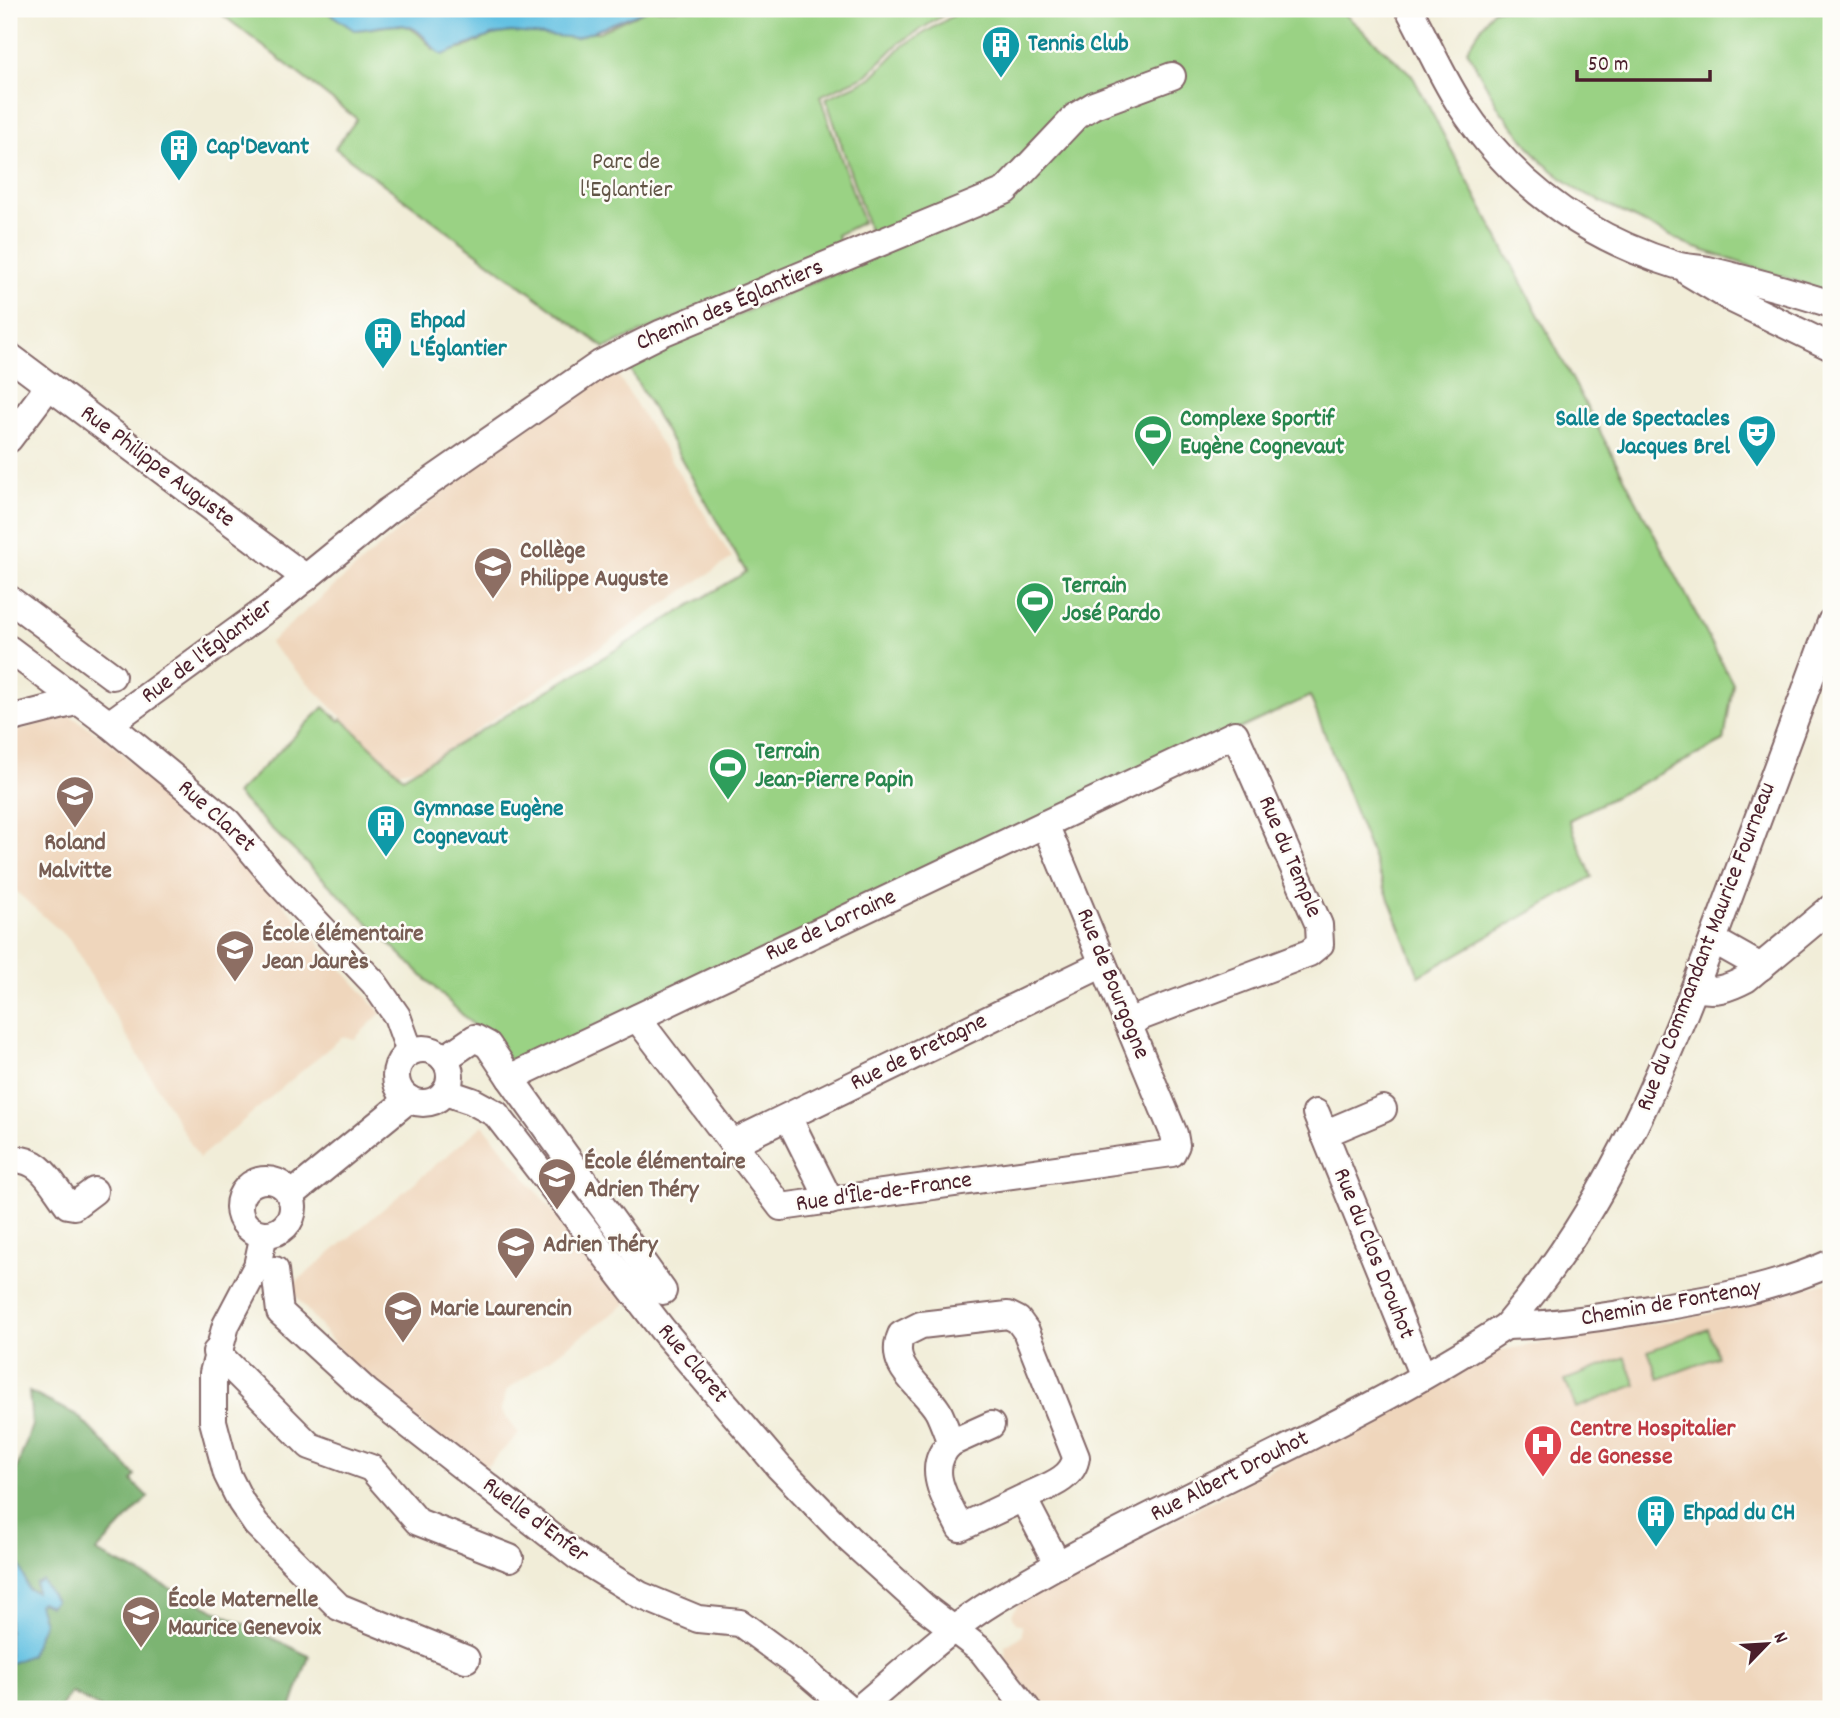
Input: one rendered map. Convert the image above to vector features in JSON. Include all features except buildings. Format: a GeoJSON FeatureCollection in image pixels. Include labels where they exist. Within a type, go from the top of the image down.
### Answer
{"type":"FeatureCollection","features":[{"type":"Feature","properties":{"kind":"street"},"geometry":{"type":"LineString","coordinates":[[1409,9],[1458,100],[1485,141],[1525,183],[1591,229],[1630,248],[1679,266],[1732,299],[1831,347]]}},
{"type":"Feature","properties":{"kind":"street","name":"Chemin des Églantiers"},"geometry":{"type":"LineString","coordinates":[[306,578],[388,511],[613,357],[662,333],[1005,191],[1076,116],[1094,105],[1172,76]]}},
{"type":"Feature","properties":{"kind":"street"},"geometry":{"type":"LineString","coordinates":[[1679,266],[1705,269],[1831,304]]}},
{"type":"Feature","properties":{"kind":"street","name":"Rue Philippe Auguste"},"geometry":{"type":"LineString","coordinates":[[9,356],[306,578]]}},
{"type":"Feature","properties":{"kind":"street"},"geometry":{"type":"LineString","coordinates":[[9,439],[49,386]]}},
{"type":"Feature","properties":{"kind":"street","name":"Rue de l'Églantier"},"geometry":{"type":"LineString","coordinates":[[109,724],[306,578]]}},
{"type":"Feature","properties":{"kind":"street"},"geometry":{"type":"LineString","coordinates":[[9,599],[113,676]]}},
{"type":"Feature","properties":{"kind":"street","name":"Rue du Commandant Maurice Fourneau"},"geometry":{"type":"LineString","coordinates":[[1506,1326],[1530,1298],[1621,1158],[1655,1087],[1696,988],[1831,622]]}},
{"type":"Feature","properties":{"kind":"street","name":"Rue Claret"},"geometry":{"type":"LineString","coordinates":[[9,649],[76,702],[109,724],[214,810],[244,839],[277,881],[374,983],[397,1016],[410,1052]]}},
{"type":"Feature","properties":{"kind":"street"},"geometry":{"type":"LineString","coordinates":[[9,719],[76,702]]}},
{"type":"Feature","properties":{"kind":"street","name":"Rue de Lorraine"},"geometry":{"type":"LineString","coordinates":[[510,1078],[1235,734]]}},
{"type":"Feature","properties":{"kind":"street","name":"Rue du Temple"},"geometry":{"type":"LineString","coordinates":[[1127,1023],[1309,953],[1320,944],[1319,925],[1235,734]]}},
{"type":"Feature","properties":{"kind":"street","name":"Rue de Bourgogne"},"geometry":{"type":"LineString","coordinates":[[1045,824],[1176,1145]]}},
{"type":"Feature","properties":{"kind":"street"},"geometry":{"type":"LineString","coordinates":[[1696,988],[1709,992],[1731,987],[1761,967],[1831,908]]}},
{"type":"Feature","properties":{"kind":"street"},"geometry":{"type":"LineString","coordinates":[[1713,940],[1761,967]]}},
{"type":"Feature","properties":{"kind":"street","name":"Rue de Bretagne"},"geometry":{"type":"LineString","coordinates":[[735,1142],[1103,964]]}},
{"type":"Feature","properties":{"kind":"street","name":"Rue d'Île-de-France"},"geometry":{"type":"LineString","coordinates":[[636,1018],[735,1142],[781,1207],[1145,1158],[1172,1153],[1176,1145]]}},
{"type":"Feature","properties":{"kind":"street"},"geometry":{"type":"LineString","coordinates":[[444,1059],[475,1038],[488,1045],[663,1291]]}},
{"type":"Feature","properties":{"kind":"street"},"geometry":{"type":"LineString","coordinates":[[422,1049],[434,1051],[444,1059],[449,1069],[450,1081],[445,1092],[430,1102],[404,1094],[397,1067],[410,1052],[422,1049]]}},
{"type":"Feature","properties":{"kind":"street","name":"Rue Claret"},"geometry":{"type":"LineString","coordinates":[[445,1092],[472,1101],[496,1114],[662,1328],[779,1467],[850,1540],[923,1606],[982,1651],[1027,1709]]}},
{"type":"Feature","properties":{"kind":"street"},"geometry":{"type":"LineString","coordinates":[[285,1190],[404,1094]]}},
{"type":"Feature","properties":{"kind":"street","name":"Rue du Clos Drouhot"},"geometry":{"type":"LineString","coordinates":[[1384,1109],[1320,1124],[1422,1374]]}},
{"type":"Feature","properties":{"kind":"street"},"geometry":{"type":"LineString","coordinates":[[788,1117],[830,1201]]}},
{"type":"Feature","properties":{"kind":"street"},"geometry":{"type":"LineString","coordinates":[[9,1160],[25,1159],[37,1164],[68,1205],[74,1206],[94,1191]]}},
{"type":"Feature","properties":{"kind":"street"},"geometry":{"type":"LineString","coordinates":[[260,1181],[285,1190],[292,1209],[288,1223],[275,1232],[264,1234],[248,1228],[243,1221],[239,1205],[246,1190],[260,1181]]}},
{"type":"Feature","properties":{"kind":"street"},"geometry":{"type":"LineString","coordinates":[[264,1234],[257,1266],[239,1294],[216,1352],[213,1373],[213,1421],[218,1449],[241,1502],[256,1524],[339,1607],[466,1659]]}},
{"type":"Feature","properties":{"kind":"street","name":"Chemin de Fontenay"},"geometry":{"type":"LineString","coordinates":[[1506,1326],[1555,1325],[1723,1297],[1792,1280],[1831,1263]]}},
{"type":"Feature","properties":{"kind":"street","name":"Ruelle d'Enfer"},"geometry":{"type":"LineString","coordinates":[[275,1270],[280,1312],[367,1392],[578,1557],[640,1595],[698,1619],[740,1623],[800,1667],[849,1709]]}},
{"type":"Feature","properties":{"kind":"street"},"geometry":{"type":"LineString","coordinates":[[951,1443],[937,1410],[900,1365],[895,1348],[901,1335],[921,1325],[1007,1315],[1018,1320],[1026,1331],[1076,1457],[1074,1468],[1066,1476],[960,1528],[940,1486],[937,1465],[942,1452],[951,1443],[991,1425]]}},
{"type":"Feature","properties":{"kind":"street","name":"Rue Albert Drouhot"},"geometry":{"type":"LineString","coordinates":[[859,1709],[920,1654],[995,1601],[1058,1565],[1288,1448],[1506,1326]]}},
{"type":"Feature","properties":{"kind":"street"},"geometry":{"type":"LineString","coordinates":[[216,1352],[310,1446],[371,1468],[418,1522],[510,1558]]}},
{"type":"Feature","properties":{"kind":"street"},"geometry":{"type":"LineString","coordinates":[[1023,1498],[1058,1565]]}},
{"type":"Feature","properties":{"kind":"shaded area","name":"Collège Philippe Auguste"},"geometry":{"type":"Polygon","coordinates":[[[612,366],[732,558],[422,767],[395,772],[269,643],[468,470],[612,366]]]}},
{"type":"Feature","properties":{"kind":"shaded area"},"geometry":{"type":"Polygon","coordinates":[[[69,715],[105,738],[262,880],[381,1013],[354,1039],[342,1037],[199,1158],[70,940],[9,885],[9,733],[69,715]]]}},
{"type":"Feature","properties":{"kind":"shaded area"},"geometry":{"type":"Polygon","coordinates":[[[483,1125],[627,1303],[507,1390],[501,1410],[519,1434],[482,1471],[361,1376],[289,1288],[483,1125]]]}},
{"type":"Feature","properties":{"kind":"shaded area","name":"Centre Hospitalier de Gonesse"},"geometry":{"type":"Polygon","coordinates":[[[1831,1281],[1831,1709],[1039,1709],[1005,1658],[1005,1646],[1022,1636],[1022,1625],[1016,1623],[1012,1614],[1018,1604],[1491,1352],[1709,1314],[1831,1281]]]}},
{"type":"Feature","properties":{"kind":"green space","name":"Parc de l'Eglantier"},"geometry":{"type":"Polygon","coordinates":[[[215,9],[323,9],[355,30],[399,25],[407,27],[423,38],[433,50],[462,49],[492,35],[511,32],[599,32],[648,9],[953,9],[898,44],[867,75],[820,96],[863,222],[837,235],[841,247],[605,348],[335,148],[357,119],[215,9]]]}},
{"type":"Feature","properties":{"kind":"green space","name":"Complexe Sportif Eugène Cognevaut"},"geometry":{"type":"Polygon","coordinates":[[[964,9],[1339,9],[1412,75],[1733,684],[1724,741],[1569,820],[1592,877],[1419,976],[1310,696],[516,1067],[236,794],[324,707],[340,721],[342,719],[403,777],[746,572],[627,364],[877,254],[826,98],[871,78],[901,47],[964,9]]]}},
{"type":"Feature","properties":{"kind":"green space"},"geometry":{"type":"Polygon","coordinates":[[[1493,9],[1831,9],[1831,293],[1693,247],[1577,190],[1542,162],[1500,110],[1467,50],[1493,9]]]}},
{"type":"Feature","properties":{"kind":"green space"},"geometry":{"type":"Polygon","coordinates":[[[1708,1329],[1718,1357],[1659,1379],[1648,1351],[1708,1329]]]}},
{"type":"Feature","properties":{"kind":"green space"},"geometry":{"type":"Polygon","coordinates":[[[1625,1357],[1636,1385],[1576,1408],[1565,1380],[1625,1357]]]}},
{"type":"Feature","properties":{"kind":"green space"},"geometry":{"type":"Polygon","coordinates":[[[29,1392],[77,1415],[135,1475],[132,1481],[148,1497],[96,1552],[309,1656],[291,1709],[102,1709],[71,1692],[60,1709],[9,1709],[9,1491],[32,1425],[29,1392]]]}},
{"type":"Feature","properties":{"kind":"water"},"geometry":{"type":"Polygon","coordinates":[[[323,9],[648,9],[576,38],[511,32],[492,35],[443,55],[413,28],[388,25],[354,30],[323,9]]]}},
{"type":"Feature","properties":{"kind":"water"},"geometry":{"type":"Polygon","coordinates":[[[9,1553],[19,1563],[28,1589],[36,1592],[35,1583],[42,1580],[55,1601],[50,1606],[41,1602],[38,1604],[44,1623],[30,1655],[9,1664],[9,1553]]]}},
{"type":"Feature","properties":{"kind":"place","name":"Tennis Club"},"geometry":{"type":"Point","coordinates":[1001,79]}},
{"type":"Feature","properties":{"kind":"place","name":"Cap'Devant"},"geometry":{"type":"Point","coordinates":[179,182]}},
{"type":"Feature","properties":{"kind":"place","name":"Ehpad L'Églantier"},"geometry":{"type":"Point","coordinates":[383,370]}},
{"type":"Feature","properties":{"kind":"place","name":"Complexe Sportif Eugène Cognevaut"},"geometry":{"type":"Point","coordinates":[1153,468]}},
{"type":"Feature","properties":{"kind":"place","name":"Salle de Spectacles Jacques Brel"},"geometry":{"type":"Point","coordinates":[1757,468]}},
{"type":"Feature","properties":{"kind":"place","name":"Collège Philippe Auguste"},"geometry":{"type":"Point","coordinates":[493,600]}},
{"type":"Feature","properties":{"kind":"place","name":"Terrain José Pardo"},"geometry":{"type":"Point","coordinates":[1035,635]}},
{"type":"Feature","properties":{"kind":"place","name":"Terrain Jean-Pierre Papin"},"geometry":{"type":"Point","coordinates":[728,801]}},
{"type":"Feature","properties":{"kind":"place","name":"Roland Malvitte"},"geometry":{"type":"Point","coordinates":[75,829]}},
{"type":"Feature","properties":{"kind":"place","name":"Gymnase Eugène Cognevaut"},"geometry":{"type":"Point","coordinates":[386,858]}},
{"type":"Feature","properties":{"kind":"place","name":"École élémentaire Jean Jaurès"},"geometry":{"type":"Point","coordinates":[235,983]}},
{"type":"Feature","properties":{"kind":"place","name":"École élémentaire Adrien Théry"},"geometry":{"type":"Point","coordinates":[557,1211]}},
{"type":"Feature","properties":{"kind":"place","name":"Adrien Théry"},"geometry":{"type":"Point","coordinates":[516,1280]}},
{"type":"Feature","properties":{"kind":"place","name":"Marie Laurencin"},"geometry":{"type":"Point","coordinates":[403,1344]}},
{"type":"Feature","properties":{"kind":"place","name":"Centre Hospitalier de Gonesse"},"geometry":{"type":"Point","coordinates":[1543,1478]}},
{"type":"Feature","properties":{"kind":"place","name":"Ehpad du CH"},"geometry":{"type":"Point","coordinates":[1656,1548]}},
{"type":"Feature","properties":{"kind":"place","name":"École Maternelle Maurice Genevoix"},"geometry":{"type":"Point","coordinates":[141,1649]}}]}
